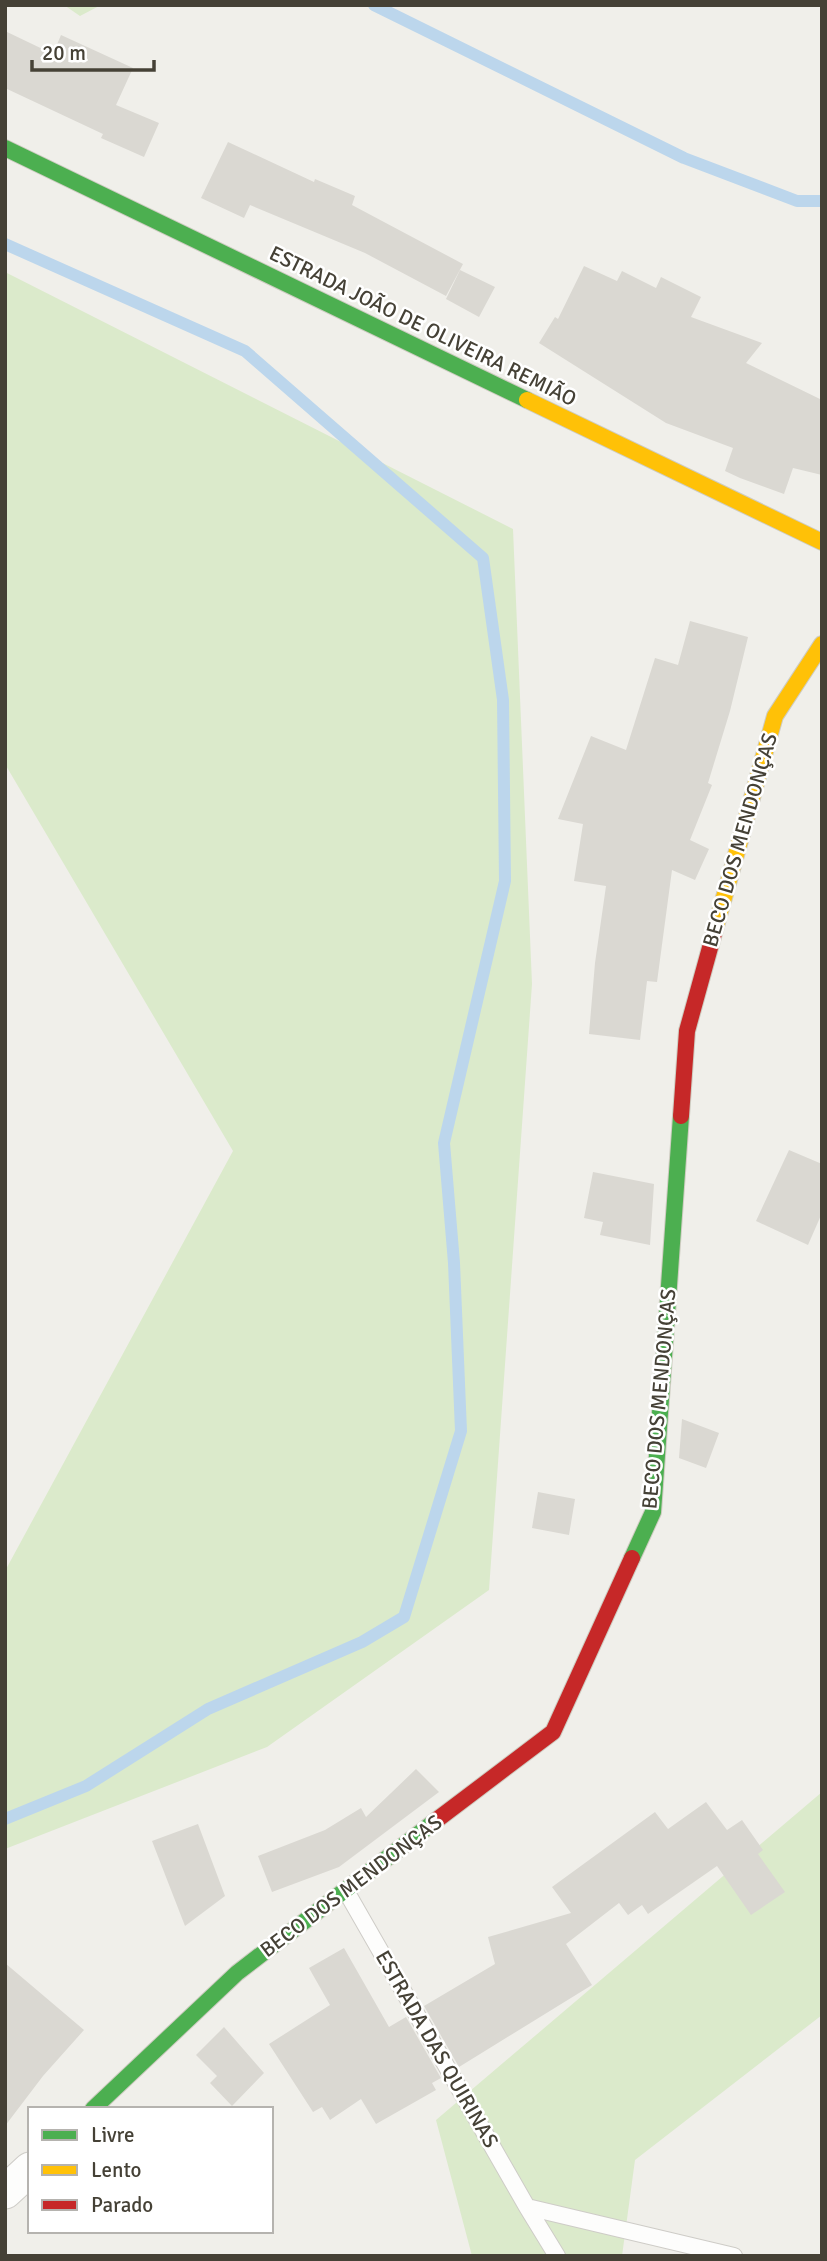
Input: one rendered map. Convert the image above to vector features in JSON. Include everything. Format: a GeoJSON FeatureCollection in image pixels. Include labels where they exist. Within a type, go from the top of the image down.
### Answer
{"type":"FeatureCollection","features":[{"type":"Feature","properties":{"kind":"street","name":"ESTRADA JOÃO DE OLIVEIRA REMIÃO"},"geometry":{"type":"LineString","coordinates":[[5,148],[822,542]]}},
{"type":"Feature","properties":{"kind":"street","name":"BECO DOS MENDONÇAS"},"geometry":{"type":"LineString","coordinates":[[95,2107],[237,1973],[554,1732],[653,1512],[687,1031],[775,716],[822,644]]}},
{"type":"Feature","properties":{"kind":"street"},"geometry":{"type":"LineString","coordinates":[[5,2192],[28,2171]]}},
{"type":"Feature","properties":{"kind":"lane","name":"ESTRADA DAS QUIRINAS"},"geometry":{"type":"LineString","coordinates":[[346,1891],[557,2256]]}},
{"type":"Feature","properties":{"kind":"lane"},"geometry":{"type":"LineString","coordinates":[[527,2207],[734,2256]]}},
{"type":"Feature","properties":{"kind":"green space"},"geometry":{"type":"Polygon","coordinates":[[[64,5],[101,5],[80,16],[64,5]]]}},
{"type":"Feature","properties":{"kind":"green space"},"geometry":{"type":"Polygon","coordinates":[[[5,272],[513,529],[532,984],[489,1590],[267,1747],[5,1849],[5,1571],[233,1151],[5,764],[5,272]]]}},
{"type":"Feature","properties":{"kind":"green space"},"geometry":{"type":"Polygon","coordinates":[[[822,1792],[822,2015],[635,2160],[622,2256],[472,2256],[436,2120],[822,1792]]]}},
{"type":"Feature","properties":{"kind":"building"},"geometry":{"type":"Polygon","coordinates":[[[5,31],[53,54],[61,35],[133,68],[116,105],[159,123],[144,157],[101,138],[103,134],[5,88],[5,31]]]}},
{"type":"Feature","properties":{"kind":"building"},"geometry":{"type":"Polygon","coordinates":[[[228,142],[314,182],[315,179],[355,196],[352,205],[463,264],[446,296],[365,253],[250,205],[244,218],[201,198],[228,142]]]}},
{"type":"Feature","properties":{"kind":"building"},"geometry":{"type":"Polygon","coordinates":[[[584,266],[617,281],[622,271],[656,288],[661,277],[701,297],[691,317],[762,343],[746,363],[822,400],[822,475],[793,468],[784,494],[740,478],[725,471],[733,448],[666,423],[539,343],[555,317],[558,319],[584,266]]]}},
{"type":"Feature","properties":{"kind":"building"},"geometry":{"type":"Polygon","coordinates":[[[460,270],[495,287],[479,317],[446,299],[460,270]]]}},
{"type":"Feature","properties":{"kind":"building"},"geometry":{"type":"Polygon","coordinates":[[[690,621],[748,637],[730,711],[708,783],[712,785],[690,840],[709,849],[695,880],[672,870],[657,982],[647,981],[640,1040],[589,1034],[595,963],[606,886],[574,881],[583,824],[558,819],[591,736],[626,750],[655,658],[678,665],[690,621]]]}},
{"type":"Feature","properties":{"kind":"building"},"geometry":{"type":"Polygon","coordinates":[[[789,1150],[822,1164],[822,1213],[808,1245],[756,1221],[789,1150]]]}},
{"type":"Feature","properties":{"kind":"building"},"geometry":{"type":"Polygon","coordinates":[[[593,1172],[654,1184],[650,1245],[600,1235],[603,1222],[584,1218],[593,1172]]]}},
{"type":"Feature","properties":{"kind":"building"},"geometry":{"type":"Polygon","coordinates":[[[682,1419],[719,1433],[706,1468],[679,1458],[682,1419]]]}},
{"type":"Feature","properties":{"kind":"building"},"geometry":{"type":"Polygon","coordinates":[[[538,1492],[575,1499],[569,1535],[532,1528],[538,1492]]]}},
{"type":"Feature","properties":{"kind":"building"},"geometry":{"type":"Polygon","coordinates":[[[416,1769],[439,1792],[339,1867],[272,1892],[258,1856],[325,1830],[361,1808],[366,1817],[416,1769]]]}},
{"type":"Feature","properties":{"kind":"building"},"geometry":{"type":"Polygon","coordinates":[[[706,1802],[727,1830],[742,1820],[763,1850],[758,1854],[785,1892],[751,1915],[717,1866],[648,1914],[642,1905],[628,1915],[619,1903],[566,1944],[592,1985],[459,2067],[424,2006],[495,1964],[488,1937],[571,1913],[552,1887],[655,1812],[668,1829],[706,1802]]]}},
{"type":"Feature","properties":{"kind":"building"},"geometry":{"type":"Polygon","coordinates":[[[198,1824],[225,1896],[185,1926],[152,1841],[198,1824]]]}},
{"type":"Feature","properties":{"kind":"building"},"geometry":{"type":"Polygon","coordinates":[[[344,1948],[389,2027],[406,2017],[441,2078],[432,2083],[436,2090],[376,2124],[361,2099],[330,2120],[322,2107],[313,2112],[269,2044],[330,2005],[309,1968],[344,1948]]]}},
{"type":"Feature","properties":{"kind":"building"},"geometry":{"type":"Polygon","coordinates":[[[5,1963],[84,2030],[43,2076],[5,2126],[5,1963]]]}},
{"type":"Feature","properties":{"kind":"building"},"geometry":{"type":"Polygon","coordinates":[[[224,2027],[264,2073],[232,2106],[210,2083],[217,2076],[196,2055],[224,2027]]]}},
{"type":"Feature","properties":{"kind":"waterway"},"geometry":{"type":"LineString","coordinates":[[374,5],[684,158],[797,201],[822,201]]}},
{"type":"Feature","properties":{"kind":"waterway"},"geometry":{"type":"LineString","coordinates":[[5,244],[245,351],[483,558],[503,700],[505,881],[444,1143],[454,1263],[461,1431],[404,1617],[362,1642],[208,1709],[86,1786],[5,1819]]}},
{"type":"Feature","properties":{"kind":"traffic: fast"},"geometry":{"type":"LineString","coordinates":[[5,148],[527,400]]}},
{"type":"Feature","properties":{"kind":"traffic: fast"},"geometry":{"type":"LineString","coordinates":[[632,1558],[653,1512],[681,1116]]}},
{"type":"Feature","properties":{"kind":"traffic: fast"},"geometry":{"type":"LineString","coordinates":[[95,2107],[237,1973],[434,1822]]}},
{"type":"Feature","properties":{"kind":"traffic: slow"},"geometry":{"type":"LineString","coordinates":[[527,400],[822,542]]}},
{"type":"Feature","properties":{"kind":"traffic: slow"},"geometry":{"type":"LineString","coordinates":[[716,926],[775,716],[822,644]]}},
{"type":"Feature","properties":{"kind":"traffic: jam"},"geometry":{"type":"LineString","coordinates":[[681,1116],[687,1031],[716,926]]}},
{"type":"Feature","properties":{"kind":"traffic: jam"},"geometry":{"type":"LineString","coordinates":[[434,1822],[553,1732],[632,1558]]}}]}
